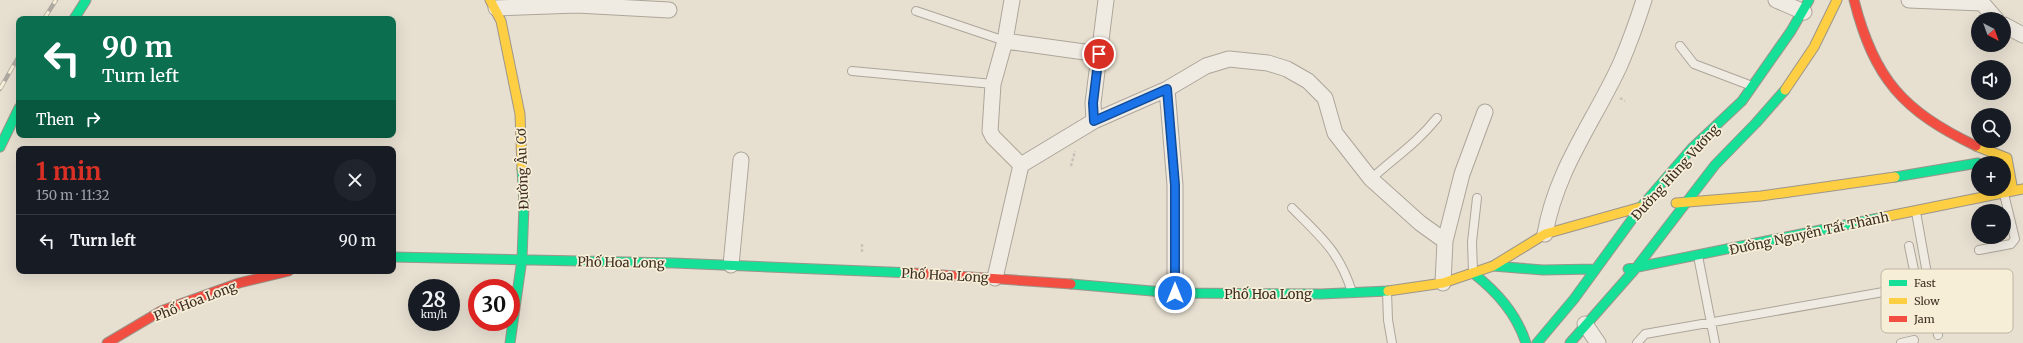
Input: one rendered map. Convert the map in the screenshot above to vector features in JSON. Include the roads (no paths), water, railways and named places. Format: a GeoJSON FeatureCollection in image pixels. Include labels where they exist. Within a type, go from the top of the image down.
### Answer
{"type":"FeatureCollection","features":[{"type":"Feature","properties":{"kind":"main road"},"geometry":{"type":"LineString","coordinates":[[76,16],[86,0]]}},
{"type":"Feature","properties":{"kind":"main road","name":"Đường Hùng Vương"},"geometry":{"type":"LineString","coordinates":[[1570,343],[1585,324],[1635,269],[1684,202],[1716,164],[1763,117],[1782,93],[1815,44],[1827,23],[1837,0]]}},
{"type":"Feature","properties":{"kind":"main road"},"geometry":{"type":"LineString","coordinates":[[1854,0],[1861,32],[1873,58],[1891,87],[1902,99],[1914,110],[1946,133],[1968,144],[2008,156]]}},
{"type":"Feature","properties":{"kind":"main road","name":"Đường Âu Cơ"},"geometry":{"type":"LineString","coordinates":[[493,4],[501,21],[520,114],[524,205],[522,260],[510,343]]}},
{"type":"Feature","properties":{"kind":"main road","name":"Đường Hùng Vương"},"geometry":{"type":"LineString","coordinates":[[1537,343],[1574,299],[1641,207],[1692,148],[1742,101],[1753,87],[1806,6]]}},
{"type":"Feature","properties":{"kind":"main road"},"geometry":{"type":"LineString","coordinates":[[0,147],[16,114]]}},
{"type":"Feature","properties":{"kind":"main road"},"geometry":{"type":"LineString","coordinates":[[1670,204],[1761,196],[1918,174],[1971,164]]}},
{"type":"Feature","properties":{"kind":"main road","name":"Đường Nguyễn Tất Thành"},"geometry":{"type":"LineString","coordinates":[[2011,192],[2023,189]]}},
{"type":"Feature","properties":{"kind":"main road","name":"Đường Nguyễn Tất Thành"},"geometry":{"type":"LineString","coordinates":[[1595,269],[1635,269],[1989,196]]}},
{"type":"Feature","properties":{"kind":"main road"},"geometry":{"type":"LineString","coordinates":[[1641,207],[1655,206]]}},
{"type":"Feature","properties":{"kind":"main road","name":"Phố Hoa Long"},"geometry":{"type":"LineString","coordinates":[[396,257],[731,265],[995,278],[1175,293],[1387,291],[1443,283],[1474,273],[1493,266],[1545,234],[1641,207]]}},
{"type":"Feature","properties":{"kind":"main road","name":"Phố Hoa Long"},"geometry":{"type":"LineString","coordinates":[[1493,266],[1543,270],[1595,269]]}},
{"type":"Feature","properties":{"kind":"main road"},"geometry":{"type":"LineString","coordinates":[[1474,273],[1506,304],[1520,328],[1526,343]]}},
{"type":"Feature","properties":{"kind":"main road","name":"Phố Hoa Long"},"geometry":{"type":"LineString","coordinates":[[107,343],[161,311],[239,283],[276,274]]}},
{"type":"Feature","properties":{"kind":"street"},"geometry":{"type":"LineString","coordinates":[[1012,0],[1004,41],[993,84],[990,131],[993,138],[1021,165]]}},
{"type":"Feature","properties":{"kind":"street"},"geometry":{"type":"LineString","coordinates":[[1094,121],[1093,103],[1106,0]]}},
{"type":"Feature","properties":{"kind":"street"},"geometry":{"type":"LineString","coordinates":[[1545,234],[1550,208],[1560,179],[1619,66],[1644,0]]}},
{"type":"Feature","properties":{"kind":"street"},"geometry":{"type":"LineString","coordinates":[[1776,0],[1806,6]]}},
{"type":"Feature","properties":{"kind":"street"},"geometry":{"type":"LineString","coordinates":[[1909,0],[1982,2],[1990,12]]}},
{"type":"Feature","properties":{"kind":"street"},"geometry":{"type":"LineString","coordinates":[[493,4],[577,5],[669,10]]}},
{"type":"Feature","properties":{"kind":"street"},"geometry":{"type":"LineString","coordinates":[[2011,28],[2023,34]]}},
{"type":"Feature","properties":{"kind":"street"},"geometry":{"type":"LineString","coordinates":[[1004,41],[1099,54]]}},
{"type":"Feature","properties":{"kind":"street"},"geometry":{"type":"LineString","coordinates":[[995,278],[1021,165],[1094,121],[1167,89],[1206,66],[1229,59],[1268,63],[1287,69],[1308,81],[1326,98],[1335,133],[1370,179],[1420,223],[1445,241]]}},
{"type":"Feature","properties":{"kind":"street"},"geometry":{"type":"LineString","coordinates":[[1167,89],[1175,185],[1175,293]]}},
{"type":"Feature","properties":{"kind":"street"},"geometry":{"type":"LineString","coordinates":[[1443,283],[1445,241],[1462,174],[1484,112]]}},
{"type":"Feature","properties":{"kind":"street"},"geometry":{"type":"LineString","coordinates":[[731,265],[740,160]]}},
{"type":"Feature","properties":{"kind":"street"},"geometry":{"type":"LineString","coordinates":[[1585,324],[1598,343]]}},
{"type":"Feature","properties":{"kind":"lane"},"geometry":{"type":"LineString","coordinates":[[916,11],[1004,41]]}},
{"type":"Feature","properties":{"kind":"lane"},"geometry":{"type":"LineString","coordinates":[[1680,46],[1694,64],[1753,87]]}},
{"type":"Feature","properties":{"kind":"lane"},"geometry":{"type":"LineString","coordinates":[[852,71],[993,84]]}},
{"type":"Feature","properties":{"kind":"lane"},"geometry":{"type":"LineString","coordinates":[[1370,179],[1418,140],[1437,118]]}},
{"type":"Feature","properties":{"kind":"lane"},"geometry":{"type":"LineString","coordinates":[[1979,250],[2010,244],[2015,239],[2010,196]]}},
{"type":"Feature","properties":{"kind":"lane"},"geometry":{"type":"LineString","coordinates":[[1474,273],[1472,242],[1477,198]]}},
{"type":"Feature","properties":{"kind":"lane"},"geometry":{"type":"LineString","coordinates":[[1292,208],[1326,242],[1337,256],[1345,271],[1352,292]]}},
{"type":"Feature","properties":{"kind":"lane"},"geometry":{"type":"LineString","coordinates":[[1916,211],[1926,269]]}},
{"type":"Feature","properties":{"kind":"lane"},"geometry":{"type":"LineString","coordinates":[[1909,246],[1914,269]]}},
{"type":"Feature","properties":{"kind":"lane"},"geometry":{"type":"LineString","coordinates":[[1698,256],[1715,343]]}},
{"type":"Feature","properties":{"kind":"lane"},"geometry":{"type":"LineString","coordinates":[[1387,291],[1388,320],[1392,343]]}},
{"type":"Feature","properties":{"kind":"lane"},"geometry":{"type":"LineString","coordinates":[[1637,343],[1645,334],[1881,292]]}},
{"type":"Feature","properties":{"kind":"lane"},"geometry":{"type":"LineString","coordinates":[[1901,343],[1914,340]]}},
{"type":"Feature","properties":{"kind":"railway"},"geometry":{"type":"LineString","coordinates":[[46,16],[56,0]]}},
{"type":"Feature","properties":{"kind":"railway"},"geometry":{"type":"LineString","coordinates":[[0,89],[16,61]]}}]}
